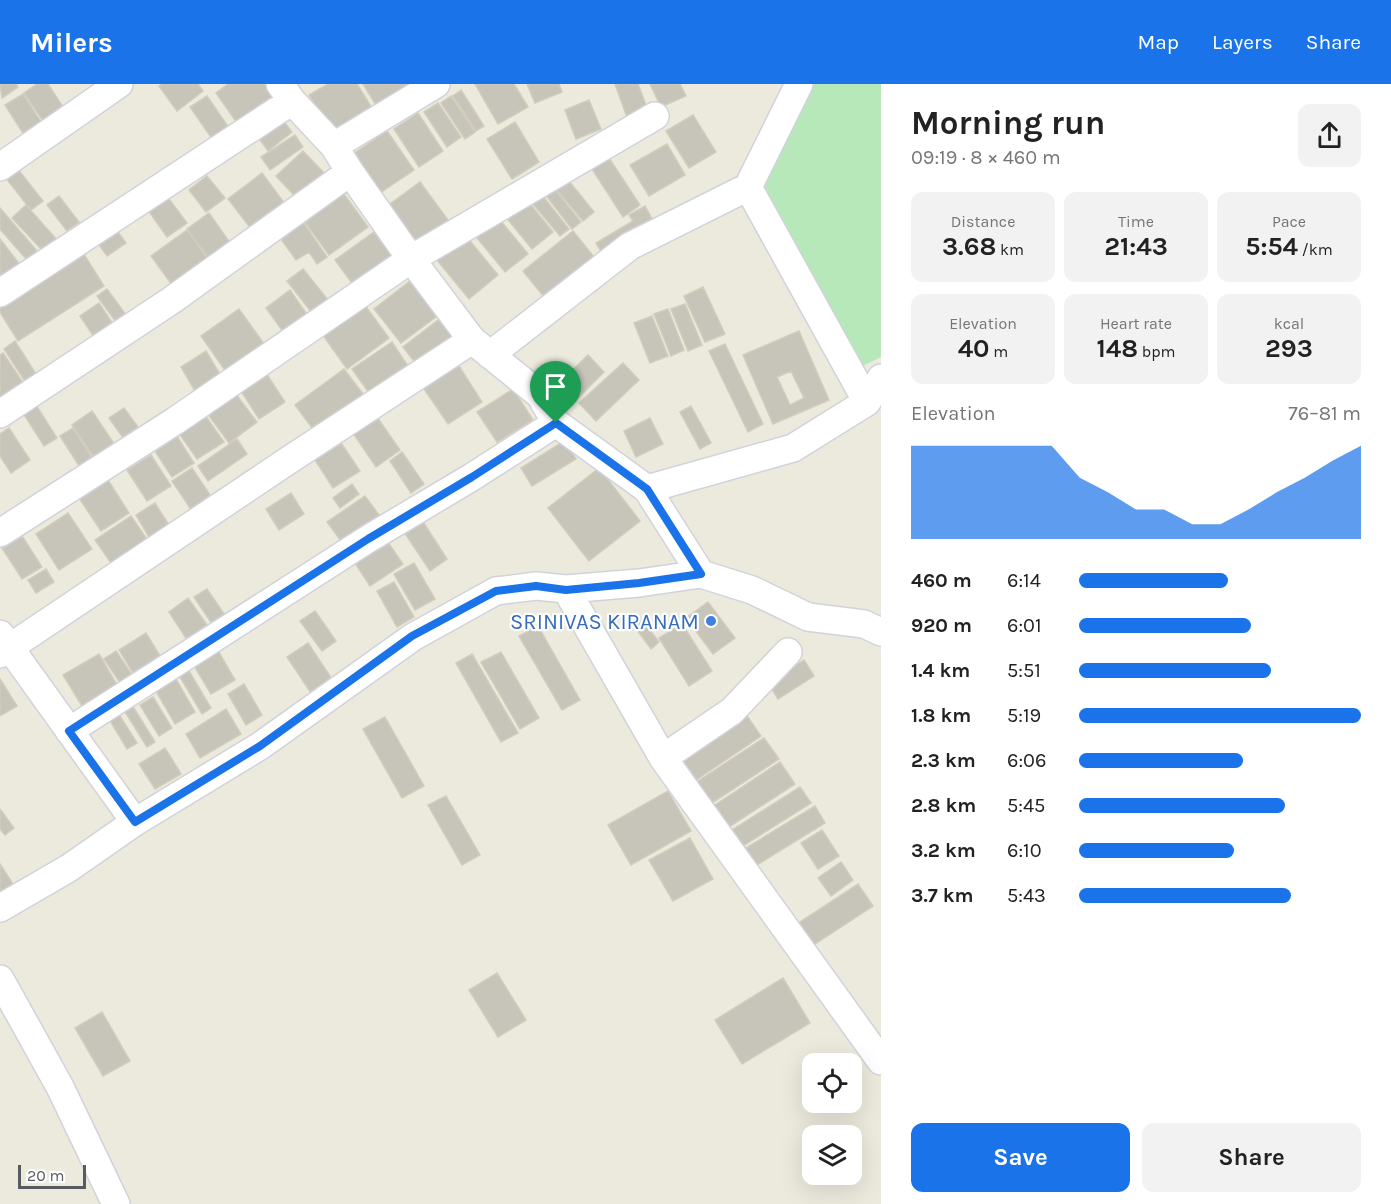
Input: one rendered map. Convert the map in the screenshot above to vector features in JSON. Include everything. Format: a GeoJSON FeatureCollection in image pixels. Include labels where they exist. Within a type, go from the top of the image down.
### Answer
{"type":"FeatureCollection","features":[{"type":"Feature","properties":{"kind":"street"},"geometry":{"type":"LineString","coordinates":[[0,167],[119,84]]}},
{"type":"Feature","properties":{"kind":"street"},"geometry":{"type":"LineString","coordinates":[[334,146],[436,84]]}},
{"type":"Feature","properties":{"kind":"street"},"geometry":{"type":"LineString","coordinates":[[135,822],[69,731],[3,646],[279,466],[481,347],[630,246],[748,187],[799,84]]}},
{"type":"Feature","properties":{"kind":"street"},"geometry":{"type":"LineString","coordinates":[[0,293],[286,92],[334,146],[411,259],[481,347],[540,395],[556,423],[647,489],[701,574]]}},
{"type":"Feature","properties":{"kind":"street"},"geometry":{"type":"LineString","coordinates":[[0,533],[175,421],[411,259],[655,116]]}},
{"type":"Feature","properties":{"kind":"street"},"geometry":{"type":"LineString","coordinates":[[0,414],[172,300],[350,172]]}},
{"type":"Feature","properties":{"kind":"street"},"geometry":{"type":"LineString","coordinates":[[748,187],[867,402]]}},
{"type":"Feature","properties":{"kind":"street"},"geometry":{"type":"LineString","coordinates":[[647,489],[793,448],[867,402],[881,378]]}},
{"type":"Feature","properties":{"kind":"street"},"geometry":{"type":"LineString","coordinates":[[69,731],[368,539],[472,477],[556,423]]}},
{"type":"Feature","properties":{"kind":"street"},"geometry":{"type":"LineString","coordinates":[[0,908],[69,868],[135,822],[260,746],[412,636],[496,591],[536,586],[566,590],[701,574],[752,590],[808,616],[864,624],[881,632]]}},
{"type":"Feature","properties":{"kind":"street"},"geometry":{"type":"LineString","coordinates":[[566,590],[663,758],[881,1061]]}},
{"type":"Feature","properties":{"kind":"street"},"geometry":{"type":"LineString","coordinates":[[663,758],[732,711],[788,652]]}},
{"type":"Feature","properties":{"kind":"street"},"geometry":{"type":"LineString","coordinates":[[0,979],[60,1087],[116,1204]]}},
{"type":"Feature","properties":{"kind":"green space"},"geometry":{"type":"Polygon","coordinates":[[[799,84],[881,84],[881,357],[850,372],[748,187],[799,84]]]}},
{"type":"Feature","properties":{"kind":"building"},"geometry":{"type":"Polygon","coordinates":[[[0,84],[16,84],[18,87],[2,98],[0,84]]]}},
{"type":"Feature","properties":{"kind":"building"},"geometry":{"type":"Polygon","coordinates":[[[37,84],[48,84],[65,110],[45,124],[24,93],[37,84]]]}},
{"type":"Feature","properties":{"kind":"building"},"geometry":{"type":"Polygon","coordinates":[[[198,84],[203,91],[177,111],[159,86],[198,84]]]}},
{"type":"Feature","properties":{"kind":"building"},"geometry":{"type":"Polygon","coordinates":[[[228,84],[267,84],[275,96],[237,123],[216,93],[228,84]]]}},
{"type":"Feature","properties":{"kind":"building"},"geometry":{"type":"Polygon","coordinates":[[[328,84],[357,84],[377,116],[337,140],[309,95],[328,84]]]}},
{"type":"Feature","properties":{"kind":"building"},"geometry":{"type":"Polygon","coordinates":[[[363,84],[418,84],[380,112],[363,84]]]}},
{"type":"Feature","properties":{"kind":"building"},"geometry":{"type":"Polygon","coordinates":[[[475,84],[514,84],[528,107],[498,124],[475,84]]]}},
{"type":"Feature","properties":{"kind":"building"},"geometry":{"type":"Polygon","coordinates":[[[527,84],[559,84],[562,92],[535,103],[527,84]]]}},
{"type":"Feature","properties":{"kind":"building"},"geometry":{"type":"Polygon","coordinates":[[[615,84],[638,84],[649,113],[628,120],[615,84]]]}},
{"type":"Feature","properties":{"kind":"building"},"geometry":{"type":"Polygon","coordinates":[[[650,84],[680,84],[686,96],[661,107],[650,84]]]}},
{"type":"Feature","properties":{"kind":"building"},"geometry":{"type":"Polygon","coordinates":[[[461,90],[484,126],[476,131],[453,96],[461,90]]]}},
{"type":"Feature","properties":{"kind":"building"},"geometry":{"type":"Polygon","coordinates":[[[23,94],[41,122],[23,133],[5,105],[23,94]]]}},
{"type":"Feature","properties":{"kind":"building"},"geometry":{"type":"Polygon","coordinates":[[[207,96],[234,135],[217,146],[190,107],[207,96]]]}},
{"type":"Feature","properties":{"kind":"building"},"geometry":{"type":"Polygon","coordinates":[[[451,96],[475,132],[465,139],[441,103],[451,96]]]}},
{"type":"Feature","properties":{"kind":"building"},"geometry":{"type":"Polygon","coordinates":[[[589,100],[601,129],[576,139],[565,110],[589,100]]]}},
{"type":"Feature","properties":{"kind":"building"},"geometry":{"type":"Polygon","coordinates":[[[438,103],[461,137],[447,147],[424,112],[438,103]]]}},
{"type":"Feature","properties":{"kind":"building"},"geometry":{"type":"Polygon","coordinates":[[[418,113],[443,151],[419,167],[394,129],[418,113]]]}},
{"type":"Feature","properties":{"kind":"building"},"geometry":{"type":"Polygon","coordinates":[[[279,115],[292,132],[268,151],[255,133],[279,115]]]}},
{"type":"Feature","properties":{"kind":"building"},"geometry":{"type":"Polygon","coordinates":[[[693,115],[716,152],[689,168],[666,131],[693,115]]]}},
{"type":"Feature","properties":{"kind":"building"},"geometry":{"type":"Polygon","coordinates":[[[515,122],[539,162],[512,179],[487,139],[515,122]]]}},
{"type":"Feature","properties":{"kind":"building"},"geometry":{"type":"Polygon","coordinates":[[[387,131],[414,170],[380,193],[353,154],[387,131]]]}},
{"type":"Feature","properties":{"kind":"building"},"geometry":{"type":"Polygon","coordinates":[[[295,135],[303,147],[270,170],[261,157],[295,135]]]}},
{"type":"Feature","properties":{"kind":"building"},"geometry":{"type":"Polygon","coordinates":[[[667,144],[685,175],[649,196],[630,165],[667,144]]]}},
{"type":"Feature","properties":{"kind":"building"},"geometry":{"type":"Polygon","coordinates":[[[303,151],[330,179],[303,205],[276,176],[303,151]]]}},
{"type":"Feature","properties":{"kind":"building"},"geometry":{"type":"Polygon","coordinates":[[[609,158],[640,205],[623,217],[592,169],[609,158]]]}},
{"type":"Feature","properties":{"kind":"building"},"geometry":{"type":"Polygon","coordinates":[[[17,168],[43,201],[31,210],[5,177],[17,168]]]}},
{"type":"Feature","properties":{"kind":"building"},"geometry":{"type":"Polygon","coordinates":[[[262,173],[288,208],[255,234],[228,199],[262,173]]]}},
{"type":"Feature","properties":{"kind":"building"},"geometry":{"type":"Polygon","coordinates":[[[564,175],[594,212],[583,221],[552,184],[564,175]]]}},
{"type":"Feature","properties":{"kind":"building"},"geometry":{"type":"Polygon","coordinates":[[[207,176],[225,198],[206,212],[189,190],[207,176]]]}},
{"type":"Feature","properties":{"kind":"building"},"geometry":{"type":"Polygon","coordinates":[[[420,182],[451,224],[417,249],[386,207],[420,182]]]}},
{"type":"Feature","properties":{"kind":"building"},"geometry":{"type":"Polygon","coordinates":[[[552,186],[581,222],[572,229],[544,193],[552,186]]]}},
{"type":"Feature","properties":{"kind":"building"},"geometry":{"type":"Polygon","coordinates":[[[341,190],[368,227],[329,255],[302,218],[341,190]]]}},
{"type":"Feature","properties":{"kind":"building"},"geometry":{"type":"Polygon","coordinates":[[[164,192],[187,223],[167,237],[145,206],[164,192]]]}},
{"type":"Feature","properties":{"kind":"building"},"geometry":{"type":"Polygon","coordinates":[[[542,195],[569,229],[560,236],[532,203],[542,195]]]}},
{"type":"Feature","properties":{"kind":"building"},"geometry":{"type":"Polygon","coordinates":[[[59,196],[79,222],[67,231],[47,205],[59,196]]]}},
{"type":"Feature","properties":{"kind":"building"},"geometry":{"type":"Polygon","coordinates":[[[526,199],[553,232],[532,249],[505,216],[526,199]]]}},
{"type":"Feature","properties":{"kind":"building"},"geometry":{"type":"Polygon","coordinates":[[[26,205],[57,240],[44,252],[12,218],[26,205]]]}},
{"type":"Feature","properties":{"kind":"building"},"geometry":{"type":"Polygon","coordinates":[[[645,206],[656,226],[604,257],[596,243],[633,221],[629,215],[645,206]]]}},
{"type":"Feature","properties":{"kind":"building"},"geometry":{"type":"Polygon","coordinates":[[[0,208],[37,251],[27,260],[0,229],[0,208]]]}},
{"type":"Feature","properties":{"kind":"building"},"geometry":{"type":"Polygon","coordinates":[[[209,213],[233,247],[212,263],[187,229],[209,213]]]}},
{"type":"Feature","properties":{"kind":"building"},"geometry":{"type":"Polygon","coordinates":[[[495,214],[528,254],[505,272],[473,233],[495,214]]]}},
{"type":"Feature","properties":{"kind":"building"},"geometry":{"type":"Polygon","coordinates":[[[301,219],[327,257],[317,264],[309,252],[296,260],[278,235],[301,219]]]}},
{"type":"Feature","properties":{"kind":"building"},"geometry":{"type":"Polygon","coordinates":[[[113,225],[126,243],[107,256],[94,238],[113,225]]]}},
{"type":"Feature","properties":{"kind":"building"},"geometry":{"type":"Polygon","coordinates":[[[187,230],[208,259],[172,285],[151,256],[187,230]]]}},
{"type":"Feature","properties":{"kind":"building"},"geometry":{"type":"Polygon","coordinates":[[[573,231],[598,262],[549,303],[523,271],[573,231]]]}},
{"type":"Feature","properties":{"kind":"building"},"geometry":{"type":"Polygon","coordinates":[[[374,232],[396,261],[357,290],[335,260],[374,232]]]}},
{"type":"Feature","properties":{"kind":"building"},"geometry":{"type":"Polygon","coordinates":[[[466,236],[498,275],[469,299],[437,260],[466,236]]]}},
{"type":"Feature","properties":{"kind":"building"},"geometry":{"type":"Polygon","coordinates":[[[0,239],[21,266],[3,279],[0,276],[0,239]]]}},
{"type":"Feature","properties":{"kind":"building"},"geometry":{"type":"Polygon","coordinates":[[[80,248],[104,286],[18,341],[0,312],[0,298],[80,248]]]}},
{"type":"Feature","properties":{"kind":"building"},"geometry":{"type":"Polygon","coordinates":[[[303,269],[328,300],[312,313],[287,281],[303,269]]]}},
{"type":"Feature","properties":{"kind":"building"},"geometry":{"type":"Polygon","coordinates":[[[410,281],[437,316],[401,343],[374,309],[410,281]]]}},
{"type":"Feature","properties":{"kind":"building"},"geometry":{"type":"Polygon","coordinates":[[[703,287],[725,334],[705,342],[684,296],[703,287]]]}},
{"type":"Feature","properties":{"kind":"building"},"geometry":{"type":"Polygon","coordinates":[[[107,289],[126,315],[116,322],[97,296],[107,289]]]}},
{"type":"Feature","properties":{"kind":"building"},"geometry":{"type":"Polygon","coordinates":[[[290,290],[308,316],[284,333],[266,308],[290,290]]]}},
{"type":"Feature","properties":{"kind":"building"},"geometry":{"type":"Polygon","coordinates":[[[99,303],[113,324],[94,337],[80,316],[99,303]]]}},
{"type":"Feature","properties":{"kind":"building"},"geometry":{"type":"Polygon","coordinates":[[[364,304],[389,338],[347,369],[322,334],[364,304]]]}},
{"type":"Feature","properties":{"kind":"building"},"geometry":{"type":"Polygon","coordinates":[[[685,304],[702,345],[688,351],[671,309],[685,304]]]}},
{"type":"Feature","properties":{"kind":"building"},"geometry":{"type":"Polygon","coordinates":[[[239,309],[267,348],[229,376],[201,336],[239,309]]]}},
{"type":"Feature","properties":{"kind":"building"},"geometry":{"type":"Polygon","coordinates":[[[668,309],[684,350],[671,356],[654,314],[668,309]]]}},
{"type":"Feature","properties":{"kind":"building"},"geometry":{"type":"Polygon","coordinates":[[[652,316],[668,356],[650,363],[634,323],[652,316]]]}},
{"type":"Feature","properties":{"kind":"building"},"geometry":{"type":"Polygon","coordinates":[[[442,317],[458,339],[419,368],[403,347],[442,317]]]}},
{"type":"Feature","properties":{"kind":"building"},"geometry":{"type":"Polygon","coordinates":[[[799,331],[829,400],[773,424],[743,355],[799,331]],[[791,371],[777,377],[790,405],[804,398],[791,371]]]}},
{"type":"Feature","properties":{"kind":"building"},"geometry":{"type":"Polygon","coordinates":[[[15,341],[41,382],[30,389],[4,349],[15,341]]]}},
{"type":"Feature","properties":{"kind":"building"},"geometry":{"type":"Polygon","coordinates":[[[392,342],[408,366],[369,393],[352,369],[392,342]]]}},
{"type":"Feature","properties":{"kind":"building"},"geometry":{"type":"Polygon","coordinates":[[[725,344],[763,424],[748,432],[709,351],[725,344]]]}},
{"type":"Feature","properties":{"kind":"building"},"geometry":{"type":"Polygon","coordinates":[[[206,351],[221,376],[195,391],[181,367],[206,351]]]}},
{"type":"Feature","properties":{"kind":"building"},"geometry":{"type":"Polygon","coordinates":[[[3,353],[24,384],[0,400],[0,355],[3,353]]]}},
{"type":"Feature","properties":{"kind":"building"},"geometry":{"type":"Polygon","coordinates":[[[588,355],[604,372],[576,400],[559,383],[588,355]]]}},
{"type":"Feature","properties":{"kind":"building"},"geometry":{"type":"Polygon","coordinates":[[[457,363],[482,402],[448,424],[422,386],[457,363]]]}},
{"type":"Feature","properties":{"kind":"building"},"geometry":{"type":"Polygon","coordinates":[[[623,363],[639,380],[596,421],[579,403],[623,363]]]}},
{"type":"Feature","properties":{"kind":"building"},"geometry":{"type":"Polygon","coordinates":[[[344,369],[367,399],[318,436],[295,405],[344,369]]]}},
{"type":"Feature","properties":{"kind":"building"},"geometry":{"type":"Polygon","coordinates":[[[264,370],[285,402],[259,419],[238,386],[264,370]]]}},
{"type":"Feature","properties":{"kind":"building"},"geometry":{"type":"Polygon","coordinates":[[[232,389],[257,422],[229,443],[204,409],[232,389]]]}},
{"type":"Feature","properties":{"kind":"building"},"geometry":{"type":"Polygon","coordinates":[[[513,389],[533,420],[497,442],[477,412],[513,389]]]}},
{"type":"Feature","properties":{"kind":"building"},"geometry":{"type":"Polygon","coordinates":[[[36,405],[57,438],[44,446],[23,413],[36,405]]]}},
{"type":"Feature","properties":{"kind":"building"},"geometry":{"type":"Polygon","coordinates":[[[691,406],[711,443],[700,449],[680,412],[691,406]]]}},
{"type":"Feature","properties":{"kind":"building"},"geometry":{"type":"Polygon","coordinates":[[[124,408],[141,431],[126,442],[109,418],[124,408]]]}},
{"type":"Feature","properties":{"kind":"building"},"geometry":{"type":"Polygon","coordinates":[[[92,411],[119,451],[99,465],[72,425],[92,411]]]}},
{"type":"Feature","properties":{"kind":"building"},"geometry":{"type":"Polygon","coordinates":[[[202,411],[224,442],[197,459],[176,429],[202,411]]]}},
{"type":"Feature","properties":{"kind":"building"},"geometry":{"type":"Polygon","coordinates":[[[377,417],[400,450],[376,467],[353,433],[377,417]]]}},
{"type":"Feature","properties":{"kind":"building"},"geometry":{"type":"Polygon","coordinates":[[[650,418],[663,444],[636,457],[624,431],[650,418]]]}},
{"type":"Feature","properties":{"kind":"building"},"geometry":{"type":"Polygon","coordinates":[[[9,428],[30,460],[11,473],[0,456],[0,434],[9,428]]]}},
{"type":"Feature","properties":{"kind":"building"},"geometry":{"type":"Polygon","coordinates":[[[73,428],[96,464],[83,472],[60,436],[73,428]]]}},
{"type":"Feature","properties":{"kind":"building"},"geometry":{"type":"Polygon","coordinates":[[[173,430],[194,463],[172,477],[151,445],[173,430]]]}},
{"type":"Feature","properties":{"kind":"building"},"geometry":{"type":"Polygon","coordinates":[[[237,439],[247,454],[208,481],[198,466],[237,439]]]}},
{"type":"Feature","properties":{"kind":"building"},"geometry":{"type":"Polygon","coordinates":[[[564,441],[576,459],[532,486],[521,468],[564,441]]]}},
{"type":"Feature","properties":{"kind":"building"},"geometry":{"type":"Polygon","coordinates":[[[341,443],[360,471],[333,488],[315,460],[341,443]]]}},
{"type":"Feature","properties":{"kind":"building"},"geometry":{"type":"Polygon","coordinates":[[[402,452],[424,484],[411,493],[390,461],[402,452]]]}},
{"type":"Feature","properties":{"kind":"building"},"geometry":{"type":"Polygon","coordinates":[[[151,455],[171,486],[147,501],[127,470],[151,455]]]}},
{"type":"Feature","properties":{"kind":"building"},"geometry":{"type":"Polygon","coordinates":[[[192,468],[214,501],[194,514],[172,481],[192,468]]]}},
{"type":"Feature","properties":{"kind":"building"},"geometry":{"type":"Polygon","coordinates":[[[599,468],[640,521],[589,561],[548,508],[599,468]]]}},
{"type":"Feature","properties":{"kind":"building"},"geometry":{"type":"Polygon","coordinates":[[[108,480],[129,513],[101,531],[79,498],[108,480]]]}},
{"type":"Feature","properties":{"kind":"building"},"geometry":{"type":"Polygon","coordinates":[[[352,484],[359,494],[340,508],[333,498],[352,484]]]}},
{"type":"Feature","properties":{"kind":"building"},"geometry":{"type":"Polygon","coordinates":[[[291,493],[304,514],[279,530],[266,509],[291,493]]]}},
{"type":"Feature","properties":{"kind":"building"},"geometry":{"type":"Polygon","coordinates":[[[365,496],[379,515],[341,541],[327,522],[365,496]]]}},
{"type":"Feature","properties":{"kind":"building"},"geometry":{"type":"Polygon","coordinates":[[[155,503],[172,530],[152,542],[136,515],[155,503]]]}},
{"type":"Feature","properties":{"kind":"building"},"geometry":{"type":"Polygon","coordinates":[[[68,513],[92,549],[59,570],[36,534],[68,513]]]}},
{"type":"Feature","properties":{"kind":"building"},"geometry":{"type":"Polygon","coordinates":[[[131,516],[153,548],[118,573],[95,540],[131,516]]]}},
{"type":"Feature","properties":{"kind":"building"},"geometry":{"type":"Polygon","coordinates":[[[420,517],[447,559],[430,571],[402,529],[420,517]]]}},
{"type":"Feature","properties":{"kind":"building"},"geometry":{"type":"Polygon","coordinates":[[[22,536],[42,567],[22,579],[2,548],[22,536]]]}},
{"type":"Feature","properties":{"kind":"building"},"geometry":{"type":"Polygon","coordinates":[[[385,538],[403,564],[370,586],[353,560],[385,538]]]}},
{"type":"Feature","properties":{"kind":"building"},"geometry":{"type":"Polygon","coordinates":[[[414,563],[435,599],[415,610],[394,574],[414,563]]]}},
{"type":"Feature","properties":{"kind":"building"},"geometry":{"type":"Polygon","coordinates":[[[46,569],[54,582],[36,593],[28,580],[46,569]]]}},
{"type":"Feature","properties":{"kind":"building"},"geometry":{"type":"Polygon","coordinates":[[[394,582],[414,617],[397,627],[377,591],[394,582]]]}},
{"type":"Feature","properties":{"kind":"building"},"geometry":{"type":"Polygon","coordinates":[[[207,589],[229,621],[216,630],[194,597],[207,589]]]}},
{"type":"Feature","properties":{"kind":"building"},"geometry":{"type":"Polygon","coordinates":[[[188,598],[212,632],[191,646],[169,612],[188,598]]]}},
{"type":"Feature","properties":{"kind":"building"},"geometry":{"type":"Polygon","coordinates":[[[708,602],[735,638],[713,654],[686,618],[708,602]]]}},
{"type":"Feature","properties":{"kind":"building"},"geometry":{"type":"Polygon","coordinates":[[[315,611],[336,641],[322,651],[300,621],[315,611]]]}},
{"type":"Feature","properties":{"kind":"building"},"geometry":{"type":"Polygon","coordinates":[[[639,616],[659,642],[651,649],[631,622],[639,616]]]}},
{"type":"Feature","properties":{"kind":"building"},"geometry":{"type":"Polygon","coordinates":[[[682,624],[712,671],[689,686],[659,638],[682,624]]]}},
{"type":"Feature","properties":{"kind":"building"},"geometry":{"type":"Polygon","coordinates":[[[538,626],[580,700],[562,710],[519,636],[538,626]]]}},
{"type":"Feature","properties":{"kind":"building"},"geometry":{"type":"Polygon","coordinates":[[[146,633],[165,664],[138,681],[119,650],[146,633]]]}},
{"type":"Feature","properties":{"kind":"building"},"geometry":{"type":"Polygon","coordinates":[[[308,643],[332,679],[311,693],[287,657],[308,643]]]}},
{"type":"Feature","properties":{"kind":"building"},"geometry":{"type":"Polygon","coordinates":[[[217,649],[235,680],[211,694],[193,664],[217,649]]]}},
{"type":"Feature","properties":{"kind":"building"},"geometry":{"type":"Polygon","coordinates":[[[116,651],[137,682],[125,690],[104,659],[116,651]]]}},
{"type":"Feature","properties":{"kind":"building"},"geometry":{"type":"Polygon","coordinates":[[[501,652],[539,718],[520,729],[481,662],[501,652]]]}},
{"type":"Feature","properties":{"kind":"building"},"geometry":{"type":"Polygon","coordinates":[[[99,654],[117,685],[82,706],[63,675],[99,654]]]}},
{"type":"Feature","properties":{"kind":"building"},"geometry":{"type":"Polygon","coordinates":[[[472,654],[518,733],[501,742],[456,663],[472,654]]]}},
{"type":"Feature","properties":{"kind":"building"},"geometry":{"type":"Polygon","coordinates":[[[804,660],[814,676],[778,699],[768,683],[804,660]]]}},
{"type":"Feature","properties":{"kind":"building"},"geometry":{"type":"Polygon","coordinates":[[[189,671],[211,708],[202,714],[180,677],[189,671]]]}},
{"type":"Feature","properties":{"kind":"building"},"geometry":{"type":"Polygon","coordinates":[[[0,679],[17,706],[0,716],[0,679]]]}},
{"type":"Feature","properties":{"kind":"building"},"geometry":{"type":"Polygon","coordinates":[[[176,679],[195,712],[175,724],[156,691],[176,679]]]}},
{"type":"Feature","properties":{"kind":"building"},"geometry":{"type":"Polygon","coordinates":[[[244,684],[262,715],[246,725],[228,694],[244,684]]]}},
{"type":"Feature","properties":{"kind":"building"},"geometry":{"type":"Polygon","coordinates":[[[153,697],[172,728],[159,736],[140,705],[153,697]]]}},
{"type":"Feature","properties":{"kind":"building"},"geometry":{"type":"Polygon","coordinates":[[[132,705],[155,742],[147,747],[124,710],[132,705]]]}},
{"type":"Feature","properties":{"kind":"building"},"geometry":{"type":"Polygon","coordinates":[[[226,709],[241,734],[200,758],[186,734],[226,709]]]}},
{"type":"Feature","properties":{"kind":"building"},"geometry":{"type":"Polygon","coordinates":[[[118,713],[137,743],[127,749],[109,719],[118,713]]]}},
{"type":"Feature","properties":{"kind":"building"},"geometry":{"type":"Polygon","coordinates":[[[747,716],[761,736],[696,780],[682,759],[747,716]]]}},
{"type":"Feature","properties":{"kind":"building"},"geometry":{"type":"Polygon","coordinates":[[[385,717],[424,786],[402,798],[363,729],[385,717]]]}},
{"type":"Feature","properties":{"kind":"building"},"geometry":{"type":"Polygon","coordinates":[[[764,738],[779,759],[709,805],[695,783],[764,738]]]}},
{"type":"Feature","properties":{"kind":"building"},"geometry":{"type":"Polygon","coordinates":[[[165,748],[181,774],[155,789],[139,764],[165,748]]]}},
{"type":"Feature","properties":{"kind":"building"},"geometry":{"type":"Polygon","coordinates":[[[780,762],[795,784],[726,829],[712,807],[780,762]]]}},
{"type":"Feature","properties":{"kind":"building"},"geometry":{"type":"Polygon","coordinates":[[[800,787],[811,803],[743,846],[732,830],[800,787]]]}},
{"type":"Feature","properties":{"kind":"building"},"geometry":{"type":"Polygon","coordinates":[[[668,791],[691,831],[631,865],[608,825],[668,791]]]}},
{"type":"Feature","properties":{"kind":"building"},"geometry":{"type":"Polygon","coordinates":[[[446,796],[480,855],[462,865],[428,805],[446,796]]]}},
{"type":"Feature","properties":{"kind":"building"},"geometry":{"type":"Polygon","coordinates":[[[815,806],[825,823],[752,868],[741,851],[815,806]]]}},
{"type":"Feature","properties":{"kind":"building"},"geometry":{"type":"Polygon","coordinates":[[[0,809],[14,828],[5,835],[0,829],[0,809]]]}},
{"type":"Feature","properties":{"kind":"building"},"geometry":{"type":"Polygon","coordinates":[[[822,830],[839,856],[818,869],[801,843],[822,830]]]}},
{"type":"Feature","properties":{"kind":"building"},"geometry":{"type":"Polygon","coordinates":[[[690,838],[713,879],[673,901],[649,860],[690,838]]]}},
{"type":"Feature","properties":{"kind":"building"},"geometry":{"type":"Polygon","coordinates":[[[841,862],[853,880],[831,896],[818,878],[841,862]]]}},
{"type":"Feature","properties":{"kind":"building"},"geometry":{"type":"Polygon","coordinates":[[[0,864],[15,887],[0,897],[0,864]]]}},
{"type":"Feature","properties":{"kind":"building"},"geometry":{"type":"Polygon","coordinates":[[[858,884],[873,906],[809,948],[794,926],[858,884]]]}},
{"type":"Feature","properties":{"kind":"building"},"geometry":{"type":"Polygon","coordinates":[[[497,973],[526,1020],[498,1037],[469,990],[497,973]]]}},
{"type":"Feature","properties":{"kind":"building"},"geometry":{"type":"Polygon","coordinates":[[[783,978],[810,1023],[742,1064],[715,1020],[783,978]]]}},
{"type":"Feature","properties":{"kind":"building"},"geometry":{"type":"Polygon","coordinates":[[[102,1012],[130,1061],[103,1076],[75,1028],[102,1012]]]}},
{"type":"Feature","properties":{"kind":"place","name":"SRINIVAS KIRANAM"},"geometry":{"type":"Point","coordinates":[711,621]}},
{"type":"Feature","properties":{"kind":"route"},"geometry":{"type":"LineString","coordinates":[[556,423],[647,489],[701,574],[566,590],[536,586],[496,591],[412,636],[260,746],[135,822],[69,731],[368,539],[472,477],[556,423]]}}]}
